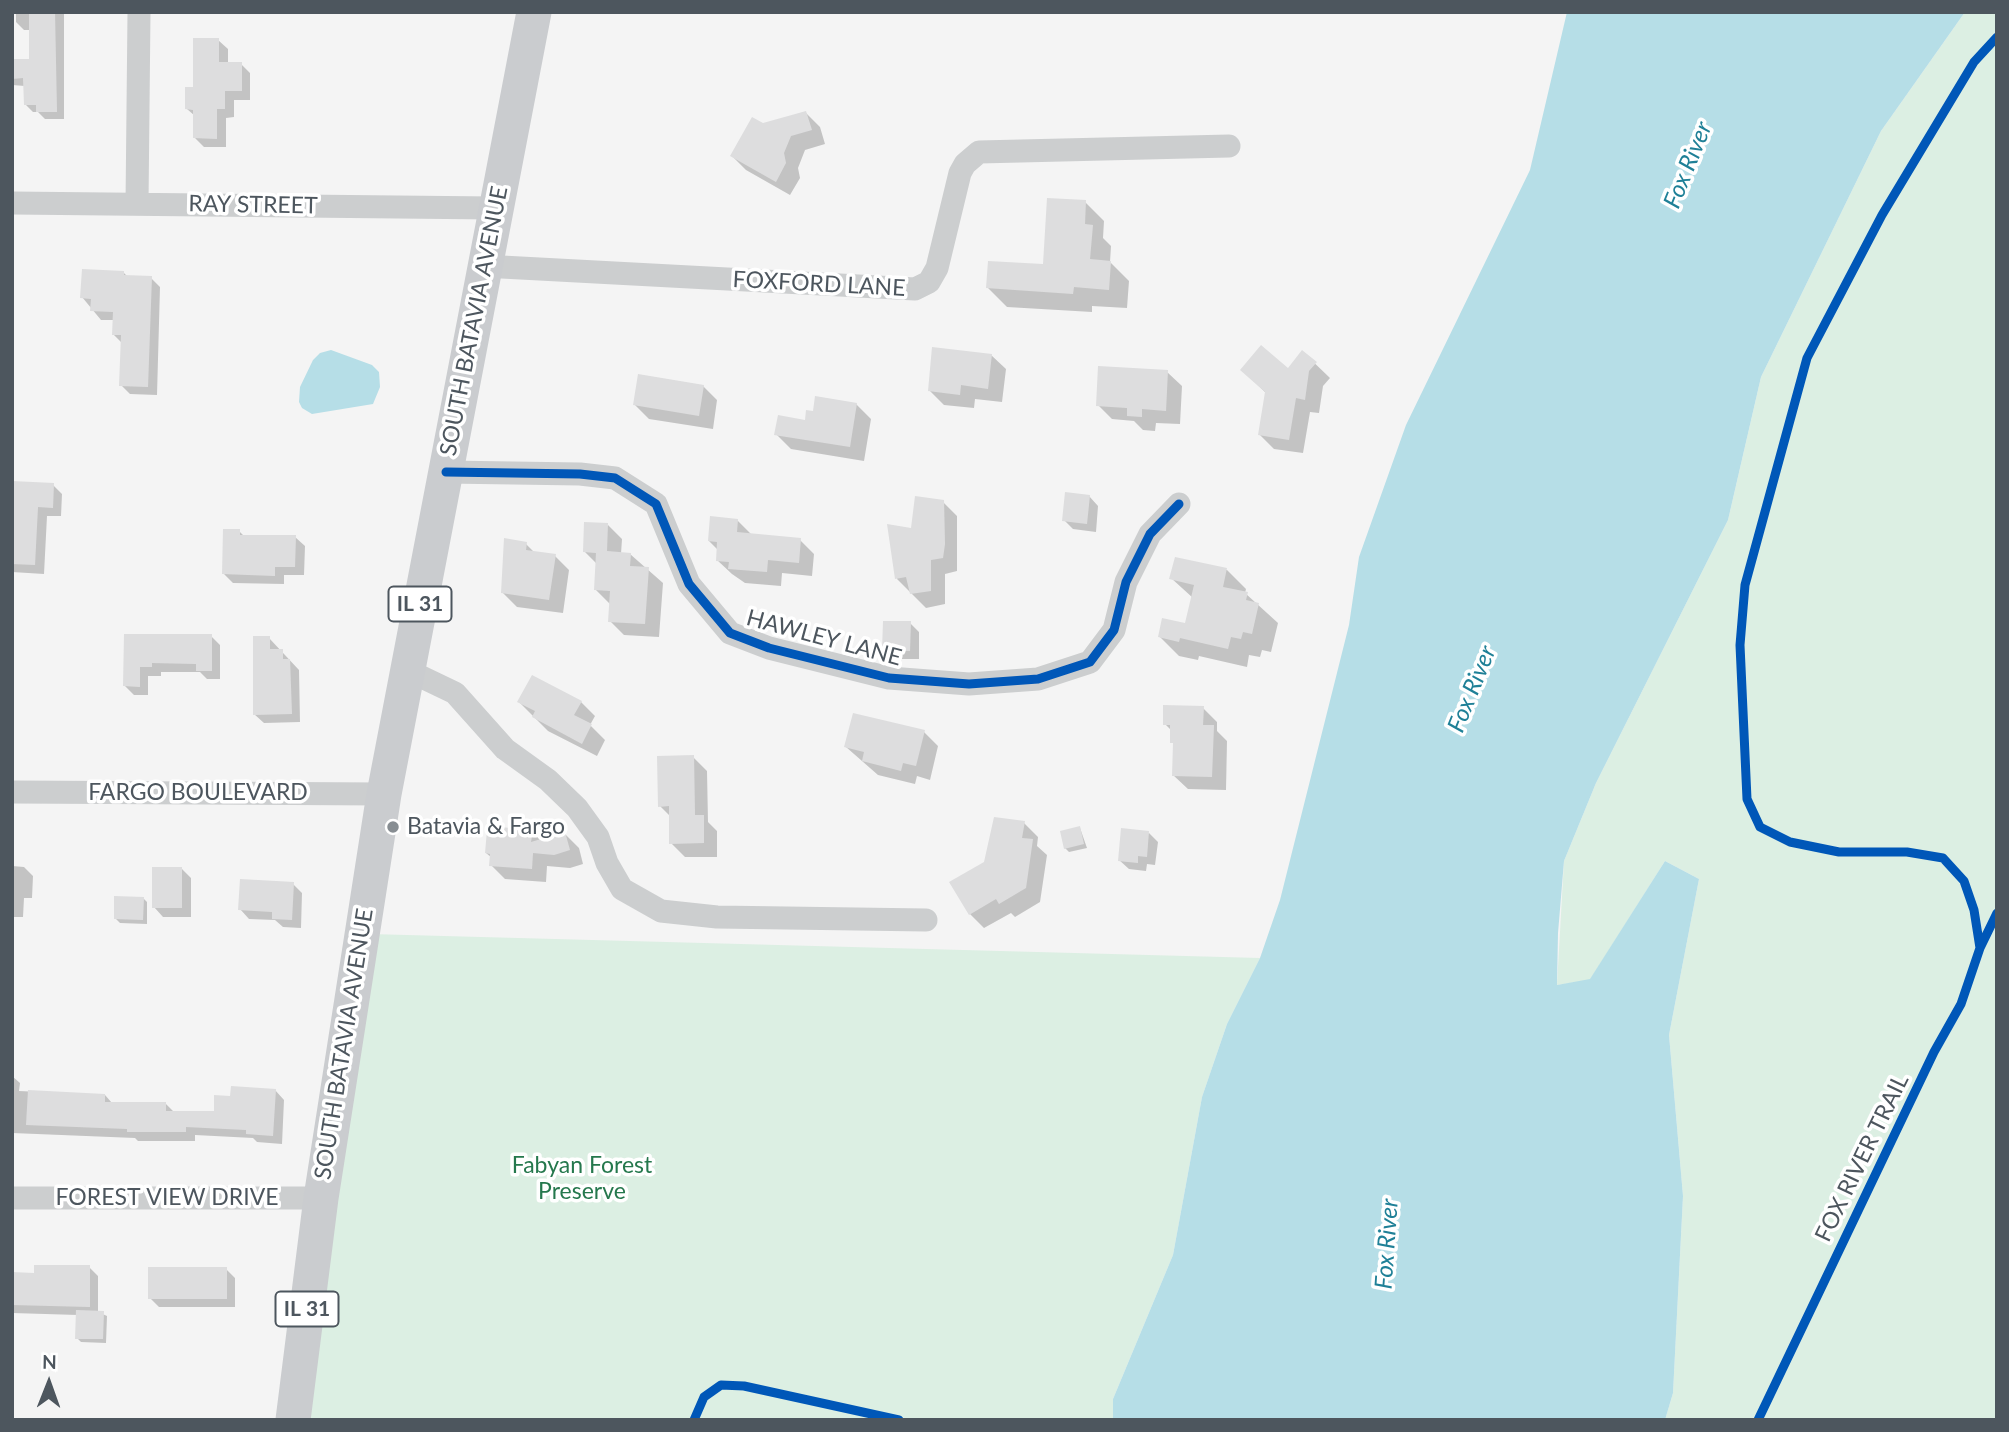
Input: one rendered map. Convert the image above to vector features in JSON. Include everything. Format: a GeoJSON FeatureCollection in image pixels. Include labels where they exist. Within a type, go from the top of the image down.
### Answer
{"type":"FeatureCollection","features":[{"type":"Feature","properties":{"kind":"main road","name":"SOUTH BATAVIA AVENUE"},"geometry":{"type":"LineString","coordinates":[[293,1420],[321,1198],[384,794],[494,208],[534,12]]}},
{"type":"Feature","properties":{"kind":"street"},"geometry":{"type":"LineString","coordinates":[[137,204],[139,12]]}},
{"type":"Feature","properties":{"kind":"street","name":"FOXFORD LANE"},"geometry":{"type":"LineString","coordinates":[[483,266],[915,289],[929,282],[937,268],[960,173],[965,164],[979,152],[1229,146]]}},
{"type":"Feature","properties":{"kind":"street","name":"RAY STREET"},"geometry":{"type":"LineString","coordinates":[[12,203],[494,208]]}},
{"type":"Feature","properties":{"kind":"street","name":"HAWLEY LANE"},"geometry":{"type":"LineString","coordinates":[[446,472],[580,474],[615,478],[656,503],[689,584],[730,633],[769,649],[829,661],[889,678],[970,684],[1038,679],[1090,662],[1114,630],[1126,582],[1150,534],[1179,504]]}},
{"type":"Feature","properties":{"kind":"street"},"geometry":{"type":"LineString","coordinates":[[407,670],[455,693],[505,749],[548,780],[577,808],[598,837],[607,863],[622,890],[661,911],[717,918],[926,920]]}},
{"type":"Feature","properties":{"kind":"street","name":"FARGO BOULEVARD"},"geometry":{"type":"LineString","coordinates":[[12,792],[384,794]]}},
{"type":"Feature","properties":{"kind":"street","name":"FOREST VIEW DRIVE"},"geometry":{"type":"LineString","coordinates":[[12,1198],[321,1198]]}},
{"type":"Feature","properties":{"kind":"green space"},"geometry":{"type":"Polygon","coordinates":[[[1965,12],[1997,12],[1997,1420],[1665,1420],[1673,1393],[1683,1196],[1669,1035],[1699,879],[1665,861],[1590,980],[1557,985],[1564,861],[1596,783],[1728,520],[1761,377],[1881,131],[1965,12]]]}},
{"type":"Feature","properties":{"kind":"green space","name":"Fabyan Forest Preserve"},"geometry":{"type":"Polygon","coordinates":[[[370,934],[1260,958],[1227,1024],[1202,1097],[1173,1255],[1113,1399],[1113,1420],[310,1420],[370,934]]]}},
{"type":"Feature","properties":{"kind":"water","name":"Fox River"},"geometry":{"type":"Polygon","coordinates":[[[1567,12],[1965,12],[1881,131],[1761,377],[1728,520],[1596,783],[1564,861],[1557,985],[1590,979],[1665,861],[1699,879],[1669,1035],[1683,1196],[1673,1393],[1665,1420],[1113,1420],[1113,1399],[1173,1255],[1202,1097],[1227,1024],[1260,958],[1280,900],[1349,625],[1359,557],[1406,425],[1530,170],[1567,12]]]}},
{"type":"Feature","properties":{"kind":"water"},"geometry":{"type":"Polygon","coordinates":[[[331,350],[372,365],[379,372],[380,387],[373,404],[312,414],[302,408],[299,402],[300,387],[313,360],[320,353],[331,350]]]}},
{"type":"Feature","properties":{"kind":"building"},"geometry":{"type":"Polygon","coordinates":[[[29,12],[55,12],[57,112],[36,112],[36,105],[24,105],[23,78],[12,79],[12,59],[29,59],[29,12]]]}},
{"type":"Feature","properties":{"kind":"building"},"geometry":{"type":"Polygon","coordinates":[[[193,38],[219,38],[219,62],[242,62],[242,91],[225,91],[225,109],[217,109],[217,139],[193,138],[193,110],[185,109],[185,87],[193,87],[193,38]]]}},
{"type":"Feature","properties":{"kind":"building"},"geometry":{"type":"Polygon","coordinates":[[[806,111],[812,130],[791,136],[784,153],[786,163],[776,182],[730,156],[752,117],[763,123],[806,111]]]}},
{"type":"Feature","properties":{"kind":"building"},"geometry":{"type":"Polygon","coordinates":[[[1047,198],[1086,200],[1085,224],[1093,225],[1090,259],[1111,261],[1109,290],[1074,287],[1073,294],[986,288],[988,261],[1043,264],[1047,198]]]}},
{"type":"Feature","properties":{"kind":"building"},"geometry":{"type":"Polygon","coordinates":[[[82,269],[124,271],[124,275],[152,276],[148,387],[119,386],[121,335],[112,335],[113,312],[90,311],[91,299],[80,298],[82,269]]]}},
{"type":"Feature","properties":{"kind":"building"},"geometry":{"type":"Polygon","coordinates":[[[1261,345],[1288,368],[1302,350],[1317,362],[1309,371],[1305,400],[1296,398],[1289,440],[1258,435],[1265,392],[1240,370],[1261,345]]]}},
{"type":"Feature","properties":{"kind":"building"},"geometry":{"type":"Polygon","coordinates":[[[932,347],[992,354],[988,389],[961,385],[960,395],[928,391],[932,347]]]}},
{"type":"Feature","properties":{"kind":"building"},"geometry":{"type":"Polygon","coordinates":[[[1098,366],[1168,370],[1166,411],[1142,409],[1142,417],[1127,416],[1127,408],[1096,406],[1098,366]]]}},
{"type":"Feature","properties":{"kind":"building"},"geometry":{"type":"Polygon","coordinates":[[[638,374],[704,385],[699,416],[633,405],[638,374]]]}},
{"type":"Feature","properties":{"kind":"building"},"geometry":{"type":"Polygon","coordinates":[[[815,396],[857,403],[850,447],[774,435],[778,415],[805,420],[806,410],[813,411],[815,396]]]}},
{"type":"Feature","properties":{"kind":"building"},"geometry":{"type":"Polygon","coordinates":[[[12,481],[54,483],[53,508],[38,507],[35,565],[12,564],[12,481]]]}},
{"type":"Feature","properties":{"kind":"building"},"geometry":{"type":"Polygon","coordinates":[[[1065,492],[1090,495],[1087,524],[1062,521],[1065,492]]]}},
{"type":"Feature","properties":{"kind":"building"},"geometry":{"type":"Polygon","coordinates":[[[915,496],[944,500],[945,544],[943,558],[931,560],[931,591],[910,594],[906,577],[895,579],[887,524],[911,528],[915,496]]]}},
{"type":"Feature","properties":{"kind":"building"},"geometry":{"type":"Polygon","coordinates":[[[710,516],[738,519],[737,532],[801,538],[799,563],[768,560],[767,572],[728,569],[729,562],[716,561],[717,542],[708,541],[710,516]]]}},
{"type":"Feature","properties":{"kind":"building"},"geometry":{"type":"Polygon","coordinates":[[[584,522],[608,523],[607,551],[631,553],[630,566],[649,567],[645,624],[608,622],[610,591],[594,590],[596,553],[583,552],[584,522]]]}},
{"type":"Feature","properties":{"kind":"building"},"geometry":{"type":"Polygon","coordinates":[[[223,529],[240,529],[240,535],[296,535],[295,567],[275,567],[275,576],[222,574],[223,529]]]}},
{"type":"Feature","properties":{"kind":"building"},"geometry":{"type":"Polygon","coordinates":[[[504,538],[527,542],[526,550],[556,554],[549,600],[501,593],[504,538]]]}},
{"type":"Feature","properties":{"kind":"building"},"geometry":{"type":"Polygon","coordinates":[[[1175,557],[1227,568],[1223,587],[1248,592],[1246,600],[1259,603],[1252,634],[1243,632],[1241,639],[1231,637],[1228,649],[1180,638],[1179,642],[1158,637],[1162,618],[1185,623],[1194,585],[1169,579],[1175,557]]]}},
{"type":"Feature","properties":{"kind":"building"},"geometry":{"type":"Polygon","coordinates":[[[883,621],[911,621],[910,651],[882,650],[883,621]]]}},
{"type":"Feature","properties":{"kind":"building"},"geometry":{"type":"Polygon","coordinates":[[[124,634],[212,634],[212,671],[196,671],[196,664],[152,663],[152,667],[140,667],[140,687],[123,686],[124,634]]]}},
{"type":"Feature","properties":{"kind":"building"},"geometry":{"type":"Polygon","coordinates":[[[253,636],[270,636],[270,649],[283,649],[283,659],[290,659],[292,714],[253,715],[253,636]]]}},
{"type":"Feature","properties":{"kind":"building"},"geometry":{"type":"Polygon","coordinates":[[[532,675],[582,701],[574,715],[592,724],[582,744],[532,717],[535,711],[517,702],[532,675]]]}},
{"type":"Feature","properties":{"kind":"building"},"geometry":{"type":"Polygon","coordinates":[[[1163,705],[1204,706],[1203,725],[1214,725],[1212,777],[1172,776],[1173,743],[1170,743],[1170,725],[1163,725],[1163,705]]]}},
{"type":"Feature","properties":{"kind":"building"},"geometry":{"type":"Polygon","coordinates":[[[853,713],[925,730],[916,766],[903,763],[901,771],[862,761],[864,752],[844,747],[853,713]]]}},
{"type":"Feature","properties":{"kind":"building"},"geometry":{"type":"Polygon","coordinates":[[[694,755],[695,815],[704,815],[704,843],[669,844],[669,806],[658,807],[657,756],[694,755]]]}},
{"type":"Feature","properties":{"kind":"building"},"geometry":{"type":"Polygon","coordinates":[[[994,817],[1025,821],[1022,838],[1033,839],[1026,888],[999,904],[996,899],[969,915],[949,882],[984,862],[994,817]]]}},
{"type":"Feature","properties":{"kind":"building"},"geometry":{"type":"Polygon","coordinates":[[[1080,826],[1084,844],[1064,849],[1060,831],[1080,826]]]}},
{"type":"Feature","properties":{"kind":"building"},"geometry":{"type":"Polygon","coordinates":[[[500,827],[533,830],[531,842],[565,832],[570,850],[554,855],[533,853],[532,869],[489,866],[490,854],[485,853],[487,830],[500,831],[500,827]]]}},
{"type":"Feature","properties":{"kind":"building"},"geometry":{"type":"Polygon","coordinates":[[[1121,828],[1149,831],[1147,857],[1138,856],[1138,863],[1118,861],[1121,828]]]}},
{"type":"Feature","properties":{"kind":"building"},"geometry":{"type":"Polygon","coordinates":[[[152,867],[182,867],[182,908],[152,908],[152,867]]]}},
{"type":"Feature","properties":{"kind":"building"},"geometry":{"type":"Polygon","coordinates":[[[240,879],[294,882],[292,920],[272,919],[272,912],[238,910],[240,879]]]}},
{"type":"Feature","properties":{"kind":"building"},"geometry":{"type":"Polygon","coordinates":[[[114,896],[144,897],[143,920],[114,919],[114,896]]]}},
{"type":"Feature","properties":{"kind":"building"},"geometry":{"type":"Polygon","coordinates":[[[231,1086],[276,1089],[273,1136],[246,1134],[246,1130],[186,1127],[186,1132],[127,1132],[127,1129],[26,1125],[28,1090],[105,1094],[105,1102],[166,1102],[166,1111],[214,1111],[214,1095],[230,1096],[231,1086]]]}},
{"type":"Feature","properties":{"kind":"building"},"geometry":{"type":"Polygon","coordinates":[[[34,1265],[90,1265],[90,1307],[12,1305],[12,1272],[34,1273],[34,1265]]]}},
{"type":"Feature","properties":{"kind":"building"},"geometry":{"type":"Polygon","coordinates":[[[148,1267],[227,1267],[227,1299],[148,1299],[148,1267]]]}},
{"type":"Feature","properties":{"kind":"building"},"geometry":{"type":"Polygon","coordinates":[[[76,1310],[104,1311],[103,1339],[75,1339],[76,1310]]]}},
{"type":"Feature","properties":{"kind":"cycle path"},"geometry":{"type":"LineString","coordinates":[[1980,948],[1974,910],[1964,881],[1943,858],[1907,852],[1839,852],[1790,842],[1760,827],[1747,799],[1740,645],[1745,585],[1807,358],[1882,215],[1974,62],[1997,37]]}},
{"type":"Feature","properties":{"kind":"cycle path"},"geometry":{"type":"LineString","coordinates":[[446,472],[580,474],[615,478],[656,504],[689,584],[730,633],[769,648],[889,678],[969,684],[1038,679],[1090,662],[1114,630],[1126,582],[1150,534],[1179,504]]}},
{"type":"Feature","properties":{"kind":"cycle path","name":"FOX RIVER TRAIL"},"geometry":{"type":"LineString","coordinates":[[1758,1420],[1934,1052],[1961,1004],[1980,948],[1997,913]]}},
{"type":"Feature","properties":{"kind":"cycle path"},"geometry":{"type":"LineString","coordinates":[[694,1420],[704,1397],[721,1385],[744,1386],[899,1420]]}},
{"type":"Feature","properties":{"kind":"place","name":"Batavia & Fargo"},"geometry":{"type":"Point","coordinates":[393,827]}}]}
